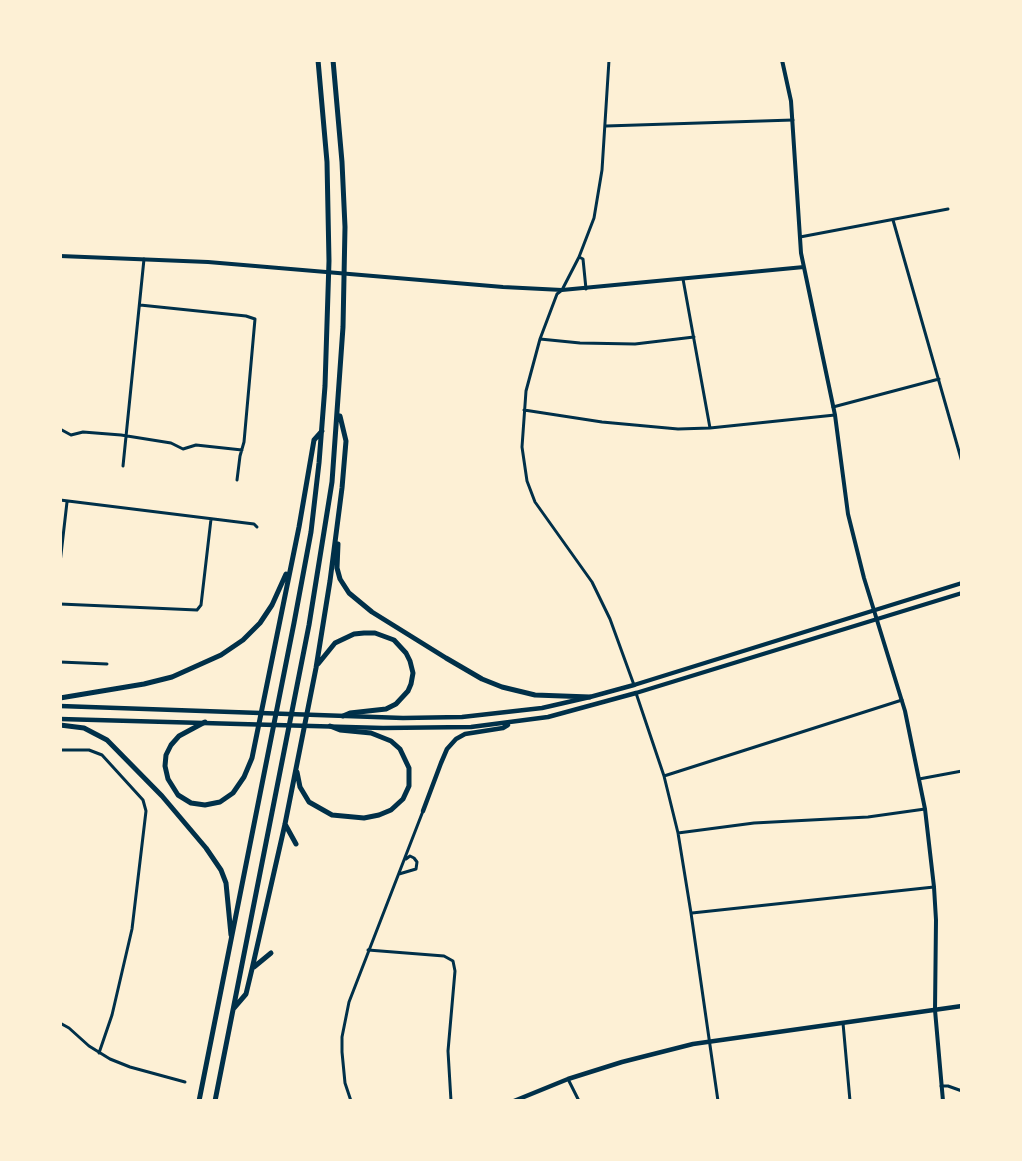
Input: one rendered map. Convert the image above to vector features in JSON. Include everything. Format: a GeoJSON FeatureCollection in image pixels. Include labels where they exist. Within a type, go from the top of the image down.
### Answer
{"type":"FeatureCollection","features":[{"type":"Feature","properties":{"kind":"highway"},"geometry":{"type":"LineString","coordinates":[[199,1101],[309,544],[323,430],[329,261],[327,162],[318,60]]}},
{"type":"Feature","properties":{"kind":"highway"},"geometry":{"type":"LineString","coordinates":[[215,1101],[320,569],[333,482],[343,327],[345,227],[333,60]]}},
{"type":"Feature","properties":{"kind":"highway"},"geometry":{"type":"LineString","coordinates":[[233,1009],[246,994],[285,824],[316,668],[338,520],[346,441],[339,408]]}},
{"type":"Feature","properties":{"kind":"highway"},"geometry":{"type":"LineString","coordinates":[[205,722],[179,736],[168,749],[165,766],[168,779],[178,795],[191,803],[206,805],[220,802],[233,793],[244,777],[252,758],[299,527],[314,440],[323,430]]}},
{"type":"Feature","properties":{"kind":"highway"},"geometry":{"type":"LineString","coordinates":[[338,520],[337,568],[348,593],[356,601],[446,658],[492,683],[535,694],[590,697]]}},
{"type":"Feature","properties":{"kind":"highway"},"geometry":{"type":"LineString","coordinates":[[60,698],[144,684],[188,670],[221,655],[243,640],[260,622],[282,588],[291,561]]}},
{"type":"Feature","properties":{"kind":"highway"},"geometry":{"type":"LineString","coordinates":[[316,668],[325,653],[335,643],[354,634],[375,633],[386,636],[394,640],[406,652],[413,673],[408,691],[401,699],[386,709],[342,716]]}},
{"type":"Feature","properties":{"kind":"highway"},"geometry":{"type":"LineString","coordinates":[[60,725],[84,728],[112,744],[162,796],[206,848],[221,870],[226,883],[231,942]]}},
{"type":"Feature","properties":{"kind":"highway"},"geometry":{"type":"LineString","coordinates":[[297,764],[300,787],[309,802],[332,815],[364,818],[379,816],[399,804],[407,792],[410,779],[409,768],[400,748],[391,741],[371,733],[340,730],[330,726]]}},
{"type":"Feature","properties":{"kind":"highway"},"geometry":{"type":"LineString","coordinates":[[285,824],[296,844]]}},
{"type":"Feature","properties":{"kind":"highway"},"geometry":{"type":"LineString","coordinates":[[252,969],[271,953]]}},
{"type":"Feature","properties":{"kind":"main road"},"geometry":{"type":"LineString","coordinates":[[60,706],[433,718],[483,716],[542,708],[633,685]]}},
{"type":"Feature","properties":{"kind":"main road"},"geometry":{"type":"LineString","coordinates":[[60,719],[429,728],[510,723],[563,714],[636,693]]}},
{"type":"Feature","properties":{"kind":"main road"},"geometry":{"type":"LineString","coordinates":[[423,811],[444,756],[456,739],[474,732],[503,728],[510,723]]}},
{"type":"Feature","properties":{"kind":"main road"},"geometry":{"type":"LineString","coordinates":[[514,1101],[568,1079],[632,1059],[709,1041],[962,1006]]}},
{"type":"Feature","properties":{"kind":"street"},"geometry":{"type":"LineString","coordinates":[[609,60],[602,170],[594,218],[579,257],[562,290],[557,294],[540,339],[528,382],[522,457],[531,493],[539,511],[592,582],[610,619],[633,685],[962,584]]}},
{"type":"Feature","properties":{"kind":"street"},"geometry":{"type":"LineString","coordinates":[[782,60],[789,86],[793,120],[804,267],[835,415],[850,523],[876,619],[902,700],[925,809],[934,887],[935,1010],[943,1101]]}},
{"type":"Feature","properties":{"kind":"street"},"geometry":{"type":"LineString","coordinates":[[606,126],[793,120]]}},
{"type":"Feature","properties":{"kind":"street"},"geometry":{"type":"LineString","coordinates":[[800,237],[948,209]]}},
{"type":"Feature","properties":{"kind":"street"},"geometry":{"type":"LineString","coordinates":[[893,220],[962,462]]}},
{"type":"Feature","properties":{"kind":"street"},"geometry":{"type":"LineString","coordinates":[[60,256],[208,262],[562,290],[804,267]]}},
{"type":"Feature","properties":{"kind":"street"},"geometry":{"type":"LineString","coordinates":[[579,257],[583,259],[586,289]]}},
{"type":"Feature","properties":{"kind":"street"},"geometry":{"type":"LineString","coordinates":[[123,466],[144,259]]}},
{"type":"Feature","properties":{"kind":"street"},"geometry":{"type":"LineString","coordinates":[[683,279],[710,428]]}},
{"type":"Feature","properties":{"kind":"street"},"geometry":{"type":"LineString","coordinates":[[140,305],[246,316],[255,319],[243,450],[237,480]]}},
{"type":"Feature","properties":{"kind":"street"},"geometry":{"type":"LineString","coordinates":[[540,339],[580,343],[635,344],[694,337]]}},
{"type":"Feature","properties":{"kind":"street"},"geometry":{"type":"LineString","coordinates":[[833,407],[939,379]]}},
{"type":"Feature","properties":{"kind":"street"},"geometry":{"type":"LineString","coordinates":[[524,410],[624,425],[678,429],[710,428],[835,415]]}},
{"type":"Feature","properties":{"kind":"street"},"geometry":{"type":"LineString","coordinates":[[60,429],[70,435],[83,432],[126,437],[171,443],[183,449],[196,446],[243,450]]}},
{"type":"Feature","properties":{"kind":"street"},"geometry":{"type":"LineString","coordinates":[[60,501],[254,524],[257,527]]}},
{"type":"Feature","properties":{"kind":"street"},"geometry":{"type":"LineString","coordinates":[[60,563],[67,501]]}},
{"type":"Feature","properties":{"kind":"street"},"geometry":{"type":"LineString","coordinates":[[60,604],[197,610],[201,606],[211,519]]}},
{"type":"Feature","properties":{"kind":"street"},"geometry":{"type":"LineString","coordinates":[[718,1101],[678,833],[664,776],[636,693],[962,593]]}},
{"type":"Feature","properties":{"kind":"street"},"geometry":{"type":"LineString","coordinates":[[60,662],[107,664]]}},
{"type":"Feature","properties":{"kind":"street"},"geometry":{"type":"LineString","coordinates":[[664,776],[902,700]]}},
{"type":"Feature","properties":{"kind":"street"},"geometry":{"type":"LineString","coordinates":[[60,750],[96,751],[143,800],[146,811],[132,929],[112,1016],[99,1053]]}},
{"type":"Feature","properties":{"kind":"street"},"geometry":{"type":"LineString","coordinates":[[919,779],[962,771]]}},
{"type":"Feature","properties":{"kind":"street"},"geometry":{"type":"LineString","coordinates":[[678,833],[746,824],[868,817],[925,809]]}},
{"type":"Feature","properties":{"kind":"street"},"geometry":{"type":"LineString","coordinates":[[351,1101],[343,1068],[342,1037],[349,1002],[423,811]]}},
{"type":"Feature","properties":{"kind":"street"},"geometry":{"type":"LineString","coordinates":[[399,874],[416,869],[417,862],[414,858],[410,856],[404,860]]}},
{"type":"Feature","properties":{"kind":"street"},"geometry":{"type":"LineString","coordinates":[[691,914],[934,887]]}},
{"type":"Feature","properties":{"kind":"street"},"geometry":{"type":"LineString","coordinates":[[368,950],[444,956],[451,959],[455,971],[448,1051],[452,1101]]}},
{"type":"Feature","properties":{"kind":"street"},"geometry":{"type":"LineString","coordinates":[[60,1023],[99,1053],[130,1066],[185,1082]]}},
{"type":"Feature","properties":{"kind":"street"},"geometry":{"type":"LineString","coordinates":[[843,1023],[850,1101]]}},
{"type":"Feature","properties":{"kind":"street"},"geometry":{"type":"LineString","coordinates":[[568,1079],[579,1101]]}},
{"type":"Feature","properties":{"kind":"street"},"geometry":{"type":"LineString","coordinates":[[941,1086],[962,1091]]}}]}
